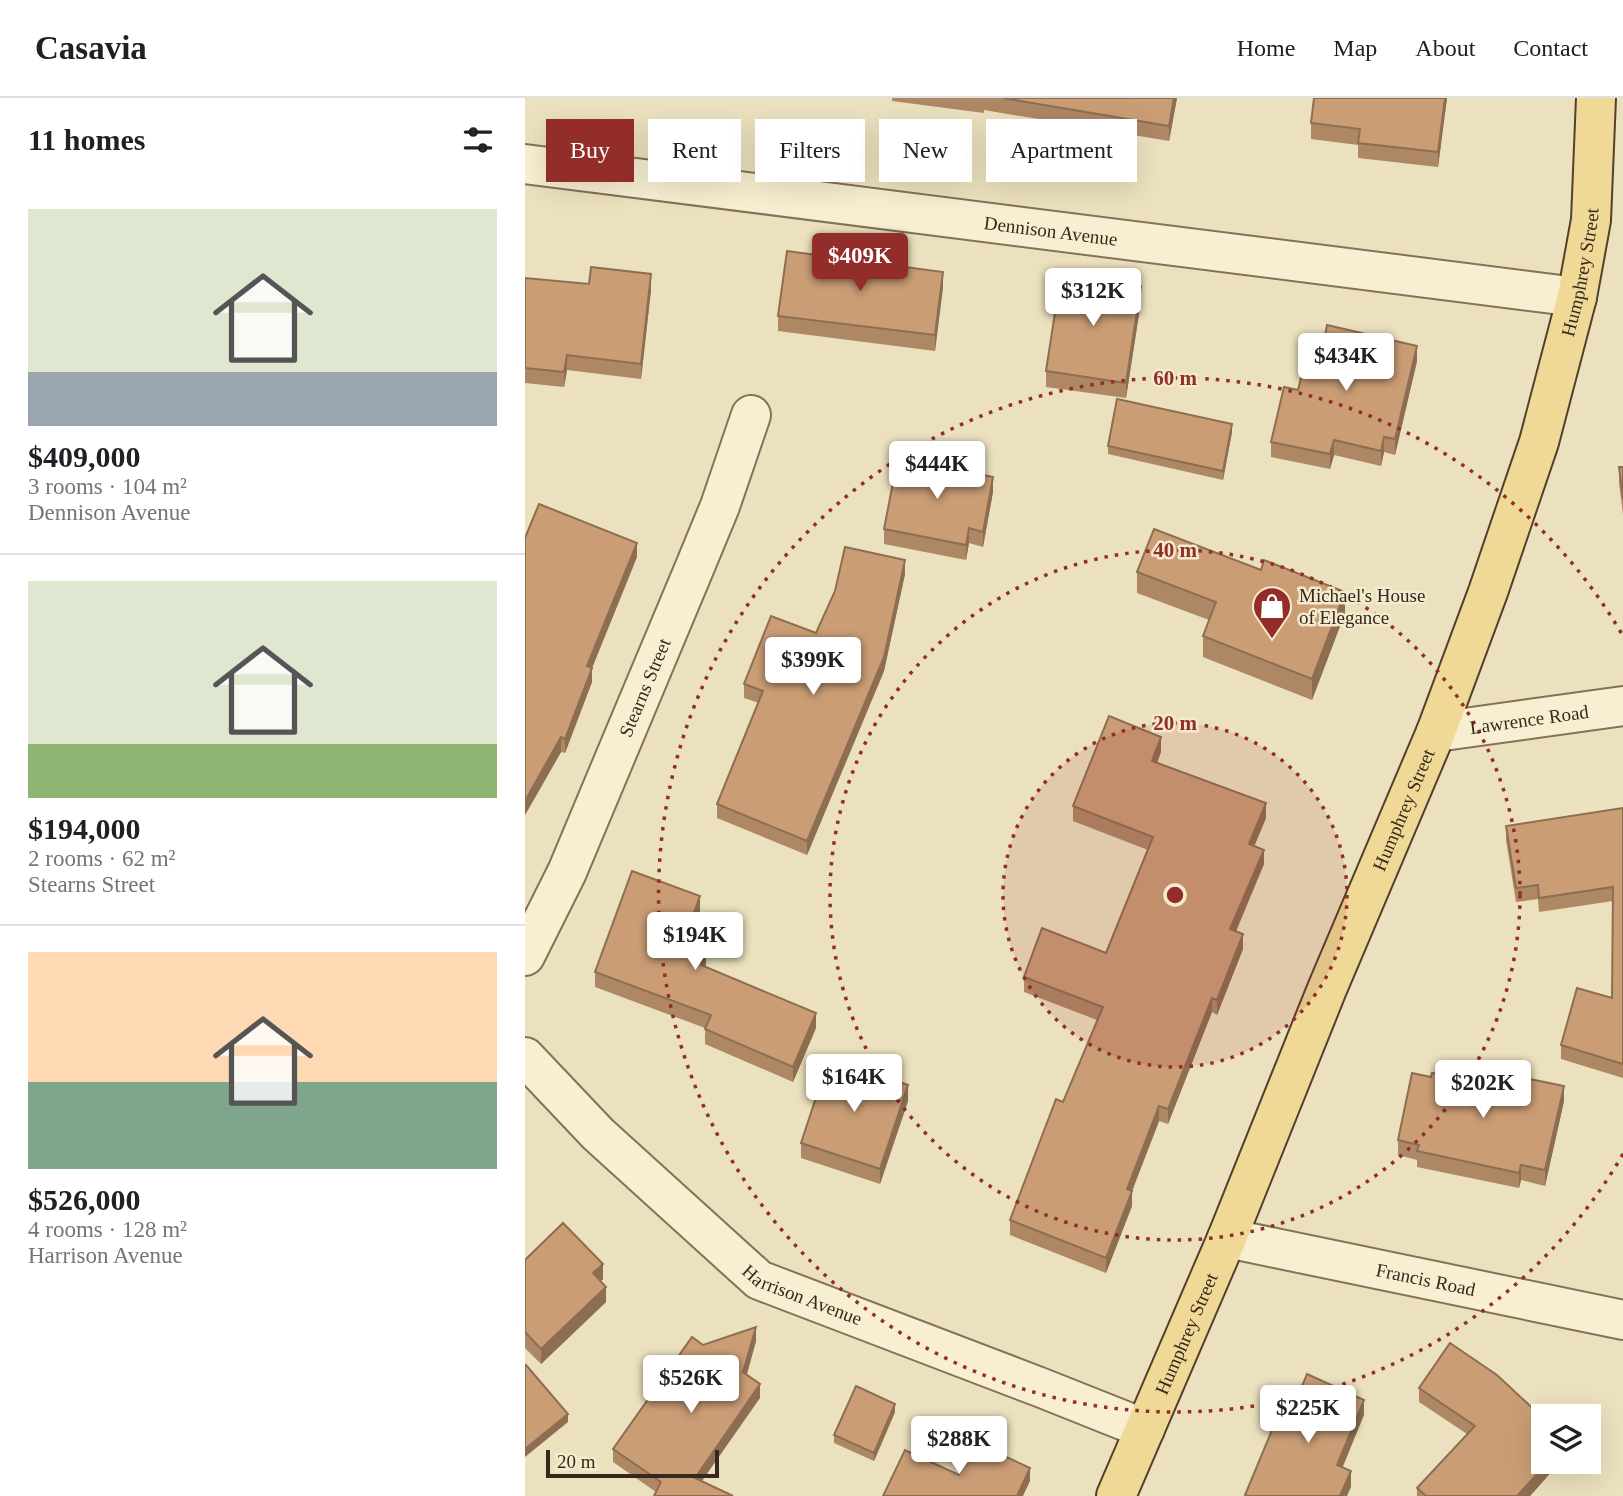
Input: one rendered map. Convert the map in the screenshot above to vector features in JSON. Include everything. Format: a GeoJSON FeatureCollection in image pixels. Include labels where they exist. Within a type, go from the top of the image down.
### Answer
{"type":"FeatureCollection","features":[{"type":"Feature","properties":{"kind":"main road","name":"Humphrey Street"},"geometry":{"type":"LineString","coordinates":[[1116,1496],[1227,1238],[1327,989],[1436,732],[1488,592],[1539,442],[1577,298],[1591,220],[1596,98]]}},
{"type":"Feature","properties":{"kind":"street","name":"Dennison Avenue"},"geometry":{"type":"LineString","coordinates":[[525,164],[1577,298]]}},
{"type":"Feature","properties":{"kind":"street","name":"Stearns Street"},"geometry":{"type":"LineString","coordinates":[[525,956],[567,872],[694,569],[720,506],[751,415]]}},
{"type":"Feature","properties":{"kind":"street","name":"Lawrence Road"},"geometry":{"type":"LineString","coordinates":[[1436,732],[1623,706]]}},
{"type":"Feature","properties":{"kind":"street","name":"Harrison Avenue"},"geometry":{"type":"LineString","coordinates":[[525,1057],[599,1134],[759,1280],[1145,1430]]}},
{"type":"Feature","properties":{"kind":"street","name":"Francis Road"},"geometry":{"type":"LineString","coordinates":[[1227,1238],[1623,1320]]}},
{"type":"Feature","properties":{"kind":"building"},"geometry":{"type":"Polygon","coordinates":[[[1003,98],[1174,98],[1169,126],[1003,98]]]}},
{"type":"Feature","properties":{"kind":"building"},"geometry":{"type":"Polygon","coordinates":[[[1314,98],[1445,98],[1438,152],[1358,143],[1360,129],[1311,123],[1314,98]]]}},
{"type":"Feature","properties":{"kind":"building"},"geometry":{"type":"Polygon","coordinates":[[[787,251],[943,272],[935,335],[778,316],[787,251]]]}},
{"type":"Feature","properties":{"kind":"building"},"geometry":{"type":"Polygon","coordinates":[[[591,267],[651,274],[641,364],[567,355],[564,372],[525,368],[525,278],[589,284],[591,267]]]}},
{"type":"Feature","properties":{"kind":"building"},"geometry":{"type":"Polygon","coordinates":[[[1061,274],[1141,286],[1126,383],[1046,371],[1061,274]]]}},
{"type":"Feature","properties":{"kind":"building"},"geometry":{"type":"Polygon","coordinates":[[[1327,325],[1417,346],[1395,439],[1384,437],[1381,451],[1334,440],[1330,454],[1271,442],[1284,387],[1298,390],[1311,338],[1324,341],[1327,325]]]}},
{"type":"Feature","properties":{"kind":"building"},"geometry":{"type":"Polygon","coordinates":[[[1117,399],[1232,424],[1223,471],[1108,446],[1117,399]]]}},
{"type":"Feature","properties":{"kind":"building"},"geometry":{"type":"Polygon","coordinates":[[[898,457],[993,477],[983,532],[969,528],[966,545],[884,529],[898,457]]]}},
{"type":"Feature","properties":{"kind":"building"},"geometry":{"type":"Polygon","coordinates":[[[1619,467],[1623,467],[1623,498],[1619,467]]]}},
{"type":"Feature","properties":{"kind":"building"},"geometry":{"type":"Polygon","coordinates":[[[539,504],[637,543],[587,666],[592,668],[565,739],[561,737],[525,801],[525,538],[539,504]]]}},
{"type":"Feature","properties":{"kind":"building","name":"Michael's House of Elegance"},"geometry":{"type":"Polygon","coordinates":[[[1154,529],[1261,570],[1264,560],[1345,592],[1312,679],[1203,636],[1216,602],[1137,572],[1154,529]]]}},
{"type":"Feature","properties":{"kind":"building"},"geometry":{"type":"Polygon","coordinates":[[[845,547],[905,560],[884,657],[807,841],[717,804],[763,691],[744,684],[771,616],[816,633],[835,591],[845,547]]]}},
{"type":"Feature","properties":{"kind":"building"},"geometry":{"type":"Polygon","coordinates":[[[1109,716],[1161,737],[1152,761],[1266,803],[1249,844],[1264,850],[1230,929],[1243,934],[1217,1000],[1212,998],[1168,1109],[1159,1106],[1127,1189],[1132,1191],[1106,1258],[1010,1220],[1056,1099],[1063,1102],[1103,1007],[1024,977],[1042,928],[1106,953],[1153,837],[1073,806],[1109,716]]]}},
{"type":"Feature","properties":{"kind":"building"},"geometry":{"type":"Polygon","coordinates":[[[1623,808],[1623,1064],[1561,1045],[1577,988],[1612,998],[1613,887],[1539,898],[1538,885],[1516,888],[1506,826],[1623,808]]]}},
{"type":"Feature","properties":{"kind":"building"},"geometry":{"type":"Polygon","coordinates":[[[632,871],[700,896],[684,940],[706,948],[701,965],[816,1013],[793,1067],[705,1029],[711,1015],[595,972],[632,871]]]}},
{"type":"Feature","properties":{"kind":"building"},"geometry":{"type":"Polygon","coordinates":[[[829,1058],[908,1085],[880,1169],[801,1143],[829,1058]]]}},
{"type":"Feature","properties":{"kind":"building"},"geometry":{"type":"Polygon","coordinates":[[[1412,1073],[1431,1077],[1432,1073],[1502,1086],[1505,1074],[1564,1086],[1545,1170],[1521,1165],[1519,1173],[1417,1151],[1419,1145],[1398,1140],[1412,1073]]]}},
{"type":"Feature","properties":{"kind":"building"},"geometry":{"type":"Polygon","coordinates":[[[563,1223],[603,1264],[593,1273],[606,1287],[541,1349],[525,1332],[525,1260],[563,1223]]]}},
{"type":"Feature","properties":{"kind":"building"},"geometry":{"type":"Polygon","coordinates":[[[756,1327],[743,1372],[760,1384],[695,1478],[733,1496],[654,1496],[661,1482],[613,1449],[692,1337],[703,1345],[756,1327]]]}},
{"type":"Feature","properties":{"kind":"building"},"geometry":{"type":"Polygon","coordinates":[[[1450,1343],[1497,1375],[1531,1407],[1531,1474],[1537,1474],[1517,1496],[1426,1496],[1417,1488],[1475,1426],[1419,1388],[1450,1343]]]}},
{"type":"Feature","properties":{"kind":"building"},"geometry":{"type":"Polygon","coordinates":[[[525,1366],[568,1414],[525,1449],[525,1366]]]}},
{"type":"Feature","properties":{"kind":"building"},"geometry":{"type":"Polygon","coordinates":[[[1307,1374],[1364,1400],[1337,1465],[1351,1471],[1340,1496],[1245,1495],[1282,1406],[1292,1410],[1307,1374]]]}},
{"type":"Feature","properties":{"kind":"building"},"geometry":{"type":"Polygon","coordinates":[[[856,1386],[895,1404],[874,1453],[834,1435],[856,1386]]]}},
{"type":"Feature","properties":{"kind":"building"},"geometry":{"type":"Polygon","coordinates":[[[974,1442],[1030,1468],[1017,1496],[883,1496],[905,1450],[959,1475],[974,1442]]]}},
{"type":"Feature","properties":{"kind":"place","name":"Michael's House of Elegance"},"geometry":{"type":"Point","coordinates":[1272,640]}}]}
